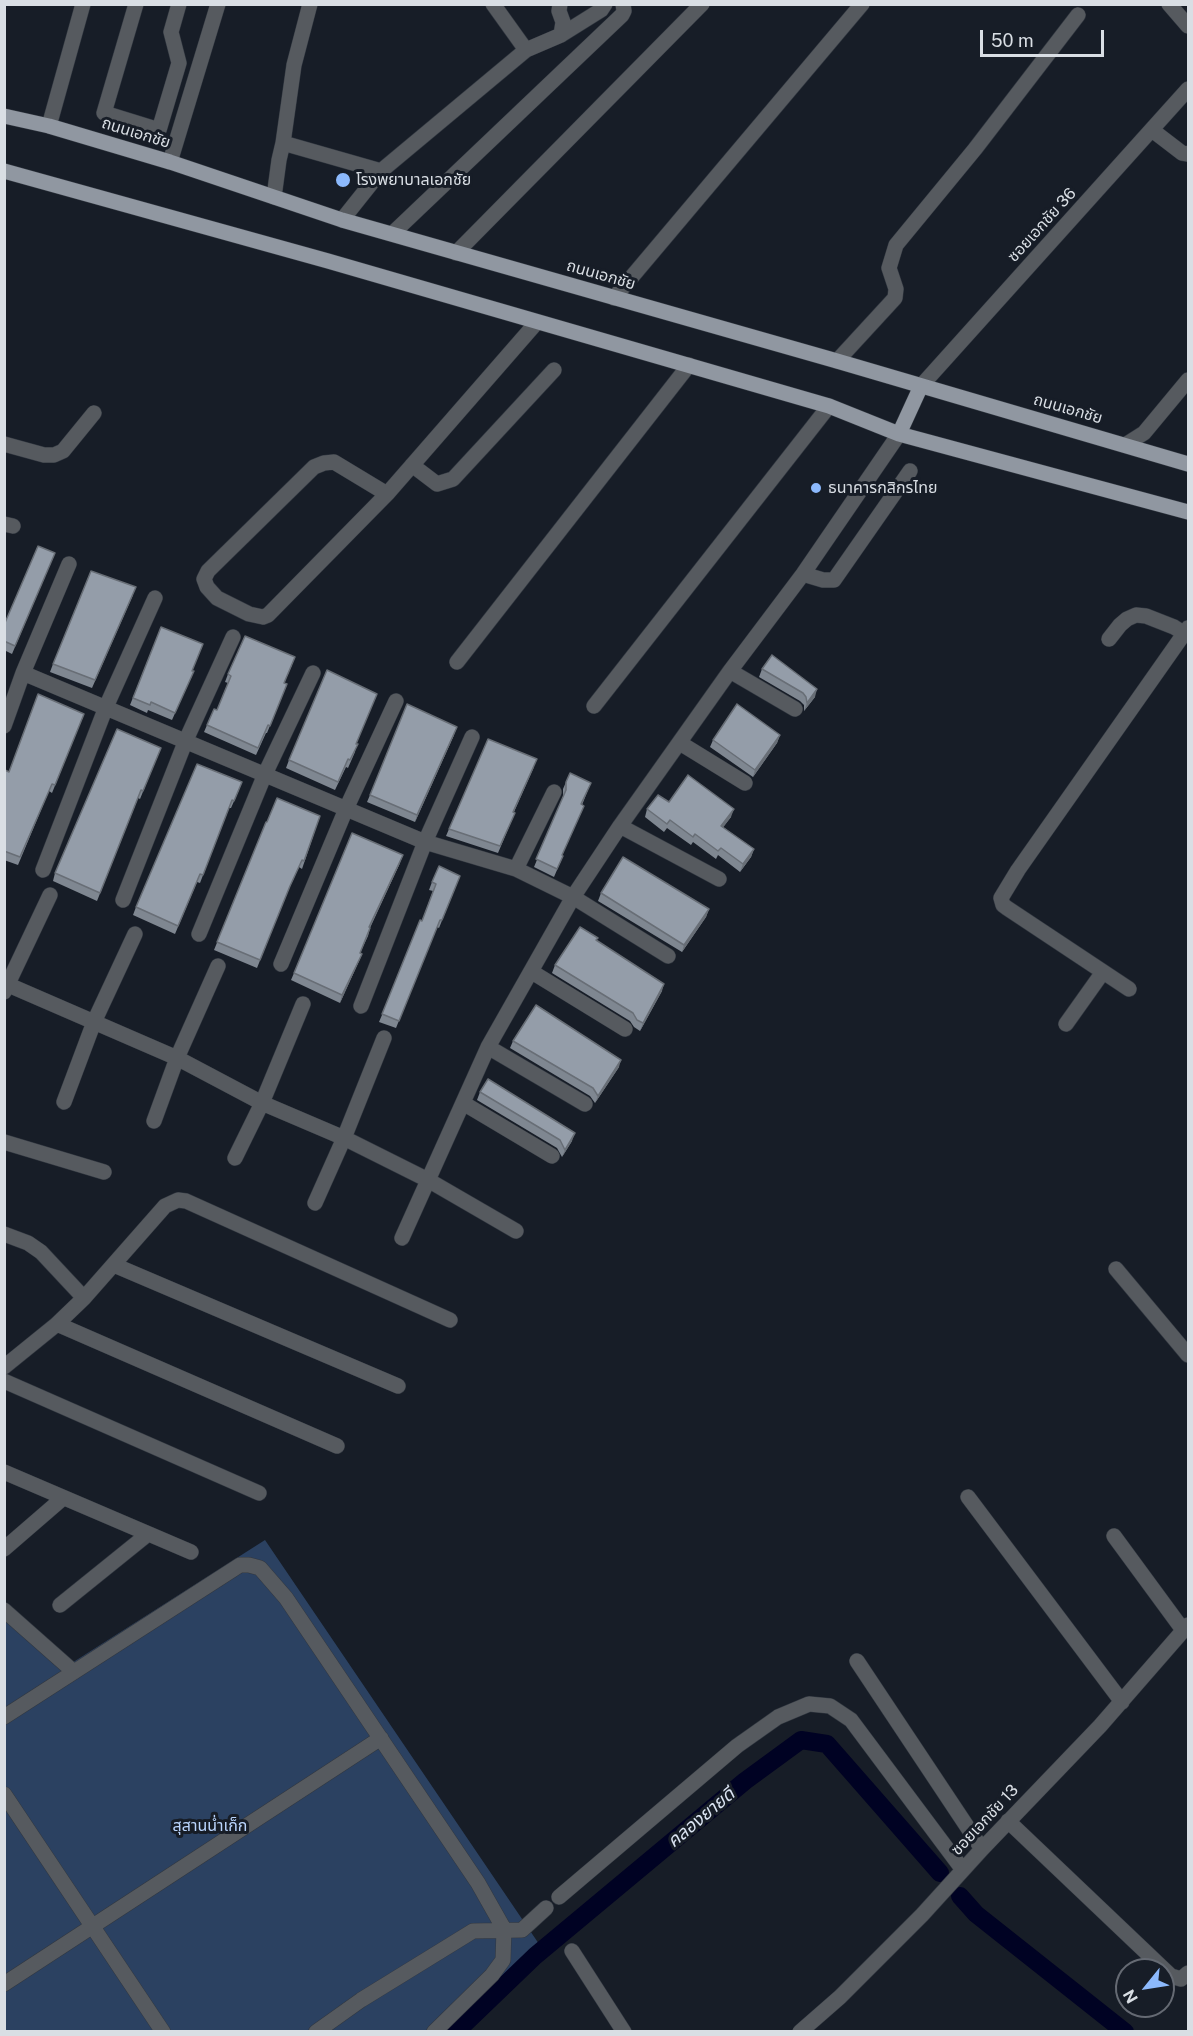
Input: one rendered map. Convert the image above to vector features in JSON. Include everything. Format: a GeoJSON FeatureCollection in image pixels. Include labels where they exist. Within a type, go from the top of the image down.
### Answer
{"type":"FeatureCollection","features":[{"type":"Feature","properties":{"kind":"main road","name":"ถนนเอกชัย"},"geometry":{"type":"LineString","coordinates":[[4,116],[49,126],[170,162],[342,220],[1188,464]]}},
{"type":"Feature","properties":{"kind":"main road"},"geometry":{"type":"LineString","coordinates":[[4,171],[829,406],[899,434],[1188,512]]}},
{"type":"Feature","properties":{"kind":"main road"},"geometry":{"type":"LineString","coordinates":[[899,434],[921,386]]}},
{"type":"Feature","properties":{"kind":"street"},"geometry":{"type":"LineString","coordinates":[[49,126],[82,4]]}},
{"type":"Feature","properties":{"kind":"street"},"geometry":{"type":"LineString","coordinates":[[136,4],[104,113],[159,130],[179,63],[171,32],[179,4]]}},
{"type":"Feature","properties":{"kind":"street"},"geometry":{"type":"LineString","coordinates":[[170,162],[218,4]]}},
{"type":"Feature","properties":{"kind":"street"},"geometry":{"type":"LineString","coordinates":[[274,197],[294,65],[310,4]]}},
{"type":"Feature","properties":{"kind":"street"},"geometry":{"type":"LineString","coordinates":[[493,4],[526,50]]}},
{"type":"Feature","properties":{"kind":"street"},"geometry":{"type":"LineString","coordinates":[[342,220],[381,171],[526,50],[561,35],[601,10],[605,4]]}},
{"type":"Feature","properties":{"kind":"street"},"geometry":{"type":"LineString","coordinates":[[393,233],[622,15],[623,4]]}},
{"type":"Feature","properties":{"kind":"street"},"geometry":{"type":"LineString","coordinates":[[456,253],[702,4]]}},
{"type":"Feature","properties":{"kind":"street"},"geometry":{"type":"LineString","coordinates":[[615,298],[862,4]]}},
{"type":"Feature","properties":{"kind":"street"},"geometry":{"type":"LineString","coordinates":[[1169,4],[1188,26]]}},
{"type":"Feature","properties":{"kind":"street"},"geometry":{"type":"LineString","coordinates":[[559,7],[563,22],[561,35]]}},
{"type":"Feature","properties":{"kind":"street"},"geometry":{"type":"LineString","coordinates":[[837,361],[895,298],[896,288],[889,268],[896,245],[975,149],[1078,15]]}},
{"type":"Feature","properties":{"kind":"street","name":"ซอยเอกชัย 36"},"geometry":{"type":"LineString","coordinates":[[921,386],[1188,89]]}},
{"type":"Feature","properties":{"kind":"street"},"geometry":{"type":"LineString","coordinates":[[1152,130],[1182,153],[1188,154]]}},
{"type":"Feature","properties":{"kind":"street"},"geometry":{"type":"LineString","coordinates":[[283,143],[381,171]]}},
{"type":"Feature","properties":{"kind":"street"},"geometry":{"type":"LineString","coordinates":[[387,494],[334,462],[314,467],[208,571],[204,579],[207,587],[217,598],[249,614],[263,618],[268,615],[387,494],[537,322]]}},
{"type":"Feature","properties":{"kind":"street"},"geometry":{"type":"LineString","coordinates":[[457,662],[689,365]]}},
{"type":"Feature","properties":{"kind":"street"},"geometry":{"type":"LineString","coordinates":[[412,465],[436,484],[453,479],[554,370]]}},
{"type":"Feature","properties":{"kind":"street"},"geometry":{"type":"LineString","coordinates":[[1125,445],[1144,433],[1188,380]]}},
{"type":"Feature","properties":{"kind":"street"},"geometry":{"type":"LineString","coordinates":[[594,706],[829,406]]}},
{"type":"Feature","properties":{"kind":"street"},"geometry":{"type":"LineString","coordinates":[[4,444],[44,455],[54,455],[63,451],[94,413]]}},
{"type":"Feature","properties":{"kind":"street"},"geometry":{"type":"LineString","coordinates":[[402,1238],[488,1047],[573,897],[620,826],[730,671],[803,574],[899,434]]}},
{"type":"Feature","properties":{"kind":"street"},"geometry":{"type":"LineString","coordinates":[[803,574],[823,580],[834,580],[910,471]]}},
{"type":"Feature","properties":{"kind":"street"},"geometry":{"type":"LineString","coordinates":[[4,726],[23,673],[69,564]]}},
{"type":"Feature","properties":{"kind":"street"},"geometry":{"type":"LineString","coordinates":[[43,870],[106,707],[155,598]]}},
{"type":"Feature","properties":{"kind":"street"},"geometry":{"type":"LineString","coordinates":[[1109,639],[1127,618],[1136,615],[1146,615],[1187,631],[1002,894],[1001,901],[1003,905],[1129,990]]}},
{"type":"Feature","properties":{"kind":"street"},"geometry":{"type":"LineString","coordinates":[[123,900],[186,740],[233,637]]}},
{"type":"Feature","properties":{"kind":"street"},"geometry":{"type":"LineString","coordinates":[[730,671],[795,709]]}},
{"type":"Feature","properties":{"kind":"street"},"geometry":{"type":"LineString","coordinates":[[23,673],[425,842],[516,869],[573,897],[668,956]]}},
{"type":"Feature","properties":{"kind":"street"},"geometry":{"type":"LineString","coordinates":[[199,933],[265,774],[313,673]]}},
{"type":"Feature","properties":{"kind":"street"},"geometry":{"type":"LineString","coordinates":[[281,964],[346,808],[396,701]]}},
{"type":"Feature","properties":{"kind":"street"},"geometry":{"type":"LineString","coordinates":[[362,1006],[425,842],[472,737]]}},
{"type":"Feature","properties":{"kind":"street"},"geometry":{"type":"LineString","coordinates":[[680,743],[745,783]]}},
{"type":"Feature","properties":{"kind":"street"},"geometry":{"type":"LineString","coordinates":[[516,869],[554,792]]}},
{"type":"Feature","properties":{"kind":"street"},"geometry":{"type":"LineString","coordinates":[[620,826],[719,879]]}},
{"type":"Feature","properties":{"kind":"street"},"geometry":{"type":"LineString","coordinates":[[50,895],[6,986],[177,1058],[262,1103],[344,1138],[428,1180],[516,1231]]}},
{"type":"Feature","properties":{"kind":"street"},"geometry":{"type":"LineString","coordinates":[[64,1102],[94,1022],[135,934]]}},
{"type":"Feature","properties":{"kind":"street"},"geometry":{"type":"LineString","coordinates":[[153,1122],[177,1058],[218,966]]}},
{"type":"Feature","properties":{"kind":"street"},"geometry":{"type":"LineString","coordinates":[[531,972],[625,1029]]}},
{"type":"Feature","properties":{"kind":"street"},"geometry":{"type":"LineString","coordinates":[[1066,1024],[1103,972]]}},
{"type":"Feature","properties":{"kind":"street"},"geometry":{"type":"LineString","coordinates":[[236,1158],[262,1103],[303,1004]]}},
{"type":"Feature","properties":{"kind":"street"},"geometry":{"type":"LineString","coordinates":[[315,1203],[384,1038]]}},
{"type":"Feature","properties":{"kind":"street"},"geometry":{"type":"LineString","coordinates":[[488,1047],[585,1104]]}},
{"type":"Feature","properties":{"kind":"street"},"geometry":{"type":"LineString","coordinates":[[463,1103],[552,1156]]}},
{"type":"Feature","properties":{"kind":"street"},"geometry":{"type":"LineString","coordinates":[[4,1142],[104,1172]]}},
{"type":"Feature","properties":{"kind":"street"},"geometry":{"type":"LineString","coordinates":[[4,1367],[57,1324],[84,1298],[165,1206],[178,1200],[186,1201],[450,1320]]}},
{"type":"Feature","properties":{"kind":"street"},"geometry":{"type":"LineString","coordinates":[[4,1234],[35,1248],[84,1298]]}},
{"type":"Feature","properties":{"kind":"street"},"geometry":{"type":"LineString","coordinates":[[114,1265],[398,1386]]}},
{"type":"Feature","properties":{"kind":"street"},"geometry":{"type":"LineString","coordinates":[[1116,1269],[1188,1355]]}},
{"type":"Feature","properties":{"kind":"street"},"geometry":{"type":"LineString","coordinates":[[57,1324],[338,1446]]}},
{"type":"Feature","properties":{"kind":"street"},"geometry":{"type":"LineString","coordinates":[[4,1381],[259,1493]]}},
{"type":"Feature","properties":{"kind":"street"},"geometry":{"type":"LineString","coordinates":[[4,1472],[191,1552]]}},
{"type":"Feature","properties":{"kind":"street"},"geometry":{"type":"LineString","coordinates":[[968,1497],[1122,1702]]}},
{"type":"Feature","properties":{"kind":"street"},"geometry":{"type":"LineString","coordinates":[[4,1549],[63,1498]]}},
{"type":"Feature","properties":{"kind":"street"},"geometry":{"type":"LineString","coordinates":[[60,1605],[148,1534]]}},
{"type":"Feature","properties":{"kind":"street"},"geometry":{"type":"LineString","coordinates":[[1114,1536],[1186,1627]]}},
{"type":"Feature","properties":{"kind":"street"},"geometry":{"type":"LineString","coordinates":[[4,1717],[240,1565],[260,1568],[286,1598],[381,1738],[478,1883],[504,1929],[503,1960],[492,1976],[434,2031]]}},
{"type":"Feature","properties":{"kind":"street"},"geometry":{"type":"LineString","coordinates":[[4,1610],[74,1672]]}},
{"type":"Feature","properties":{"kind":"street","name":"ซอยเอกชัย 13"},"geometry":{"type":"LineString","coordinates":[[800,2031],[840,1997],[922,1916],[1008,1821],[1122,1702],[1186,1627]]}},
{"type":"Feature","properties":{"kind":"street"},"geometry":{"type":"LineString","coordinates":[[857,1661],[982,1849]]}},
{"type":"Feature","properties":{"kind":"street"},"geometry":{"type":"LineString","coordinates":[[559,1897],[737,1746],[778,1717],[809,1704],[830,1706],[851,1720],[963,1870]]}},
{"type":"Feature","properties":{"kind":"street"},"geometry":{"type":"LineString","coordinates":[[4,1984],[381,1738]]}},
{"type":"Feature","properties":{"kind":"street"},"geometry":{"type":"LineString","coordinates":[[4,1794],[163,2031]]}},
{"type":"Feature","properties":{"kind":"street"},"geometry":{"type":"LineString","coordinates":[[1008,1821],[1171,1976],[1181,1979],[1188,1973]]}},
{"type":"Feature","properties":{"kind":"street"},"geometry":{"type":"LineString","coordinates":[[316,2031],[361,2000],[473,1931],[522,1930],[546,1908]]}},
{"type":"Feature","properties":{"kind":"street"},"geometry":{"type":"LineString","coordinates":[[572,1951],[624,2031]]}},
{"type":"Feature","properties":{"kind":"green space","name":"สุสานน่ำเก็ก"},"geometry":{"type":"Polygon","coordinates":[[[265,1540],[539,1944],[445,2031],[5,2031],[4,1614],[64,1668],[265,1540]]]}},
{"type":"Feature","properties":{"kind":"building"},"geometry":{"type":"Polygon","coordinates":[[[38,546],[55,553],[15,646],[4,641],[4,625],[38,546]]]}},
{"type":"Feature","properties":{"kind":"building"},"geometry":{"type":"Polygon","coordinates":[[[91,571],[136,587],[95,680],[53,664],[91,571]]]}},
{"type":"Feature","properties":{"kind":"building"},"geometry":{"type":"Polygon","coordinates":[[[161,627],[203,644],[192,671],[194,671],[175,713],[151,702],[150,705],[133,698],[161,627]]]}},
{"type":"Feature","properties":{"kind":"building"},"geometry":{"type":"Polygon","coordinates":[[[245,636],[295,657],[270,726],[268,725],[258,748],[207,725],[214,709],[217,710],[231,676],[228,674],[245,636]]]}},
{"type":"Feature","properties":{"kind":"building"},"geometry":{"type":"Polygon","coordinates":[[[772,655],[817,689],[807,703],[803,693],[762,669],[772,655]]]}},
{"type":"Feature","properties":{"kind":"building"},"geometry":{"type":"Polygon","coordinates":[[[327,670],[377,694],[356,744],[358,744],[350,760],[348,759],[338,782],[289,760],[327,670]]]}},
{"type":"Feature","properties":{"kind":"building"},"geometry":{"type":"Polygon","coordinates":[[[38,694],[84,714],[55,785],[52,784],[20,857],[4,851],[4,772],[5,770],[9,772],[38,694]]]}},
{"type":"Feature","properties":{"kind":"building"},"geometry":{"type":"Polygon","coordinates":[[[407,704],[457,727],[417,815],[370,795],[407,704]]]}},
{"type":"Feature","properties":{"kind":"building"},"geometry":{"type":"Polygon","coordinates":[[[737,704],[780,735],[755,770],[713,740],[737,704]]]}},
{"type":"Feature","properties":{"kind":"building"},"geometry":{"type":"Polygon","coordinates":[[[117,729],[161,748],[143,791],[141,790],[100,893],[55,873],[117,729]]]}},
{"type":"Feature","properties":{"kind":"building"},"geometry":{"type":"Polygon","coordinates":[[[488,739],[537,759],[500,846],[449,829],[488,739]]]}},
{"type":"Feature","properties":{"kind":"building"},"geometry":{"type":"Polygon","coordinates":[[[197,764],[242,782],[234,801],[232,800],[203,875],[200,874],[178,926],[136,907],[197,764]]]}},
{"type":"Feature","properties":{"kind":"building"},"geometry":{"type":"Polygon","coordinates":[[[570,773],[591,783],[581,804],[584,806],[557,869],[536,859],[566,790],[566,782],[570,773]]]}},
{"type":"Feature","properties":{"kind":"building"},"geometry":{"type":"Polygon","coordinates":[[[688,775],[734,809],[721,826],[754,849],[743,864],[721,848],[718,851],[695,834],[693,837],[670,820],[667,824],[647,809],[658,795],[669,802],[688,775]]]}},
{"type":"Feature","properties":{"kind":"building"},"geometry":{"type":"Polygon","coordinates":[[[277,798],[320,816],[304,861],[302,860],[290,886],[260,960],[217,942],[277,798]]]}},
{"type":"Feature","properties":{"kind":"building"},"geometry":{"type":"Polygon","coordinates":[[[352,833],[403,855],[369,927],[360,953],[362,954],[342,995],[294,973],[352,833]]]}},
{"type":"Feature","properties":{"kind":"building"},"geometry":{"type":"Polygon","coordinates":[[[623,857],[709,909],[684,945],[601,893],[623,857]]]}},
{"type":"Feature","properties":{"kind":"building"},"geometry":{"type":"Polygon","coordinates":[[[439,866],[460,876],[399,1021],[382,1014],[420,920],[422,921],[436,884],[432,882],[439,866]]]}},
{"type":"Feature","properties":{"kind":"building"},"geometry":{"type":"Polygon","coordinates":[[[580,927],[664,984],[643,1023],[637,1020],[633,1013],[555,965],[580,927]]]}},
{"type":"Feature","properties":{"kind":"building"},"geometry":{"type":"Polygon","coordinates":[[[536,1005],[621,1060],[598,1096],[593,1088],[513,1041],[536,1005]]]}},
{"type":"Feature","properties":{"kind":"building"},"geometry":{"type":"Polygon","coordinates":[[[488,1079],[575,1133],[565,1150],[560,1140],[480,1092],[488,1079]]]}},
{"type":"Feature","properties":{"kind":"waterway","name":"คลองยายดี"},"geometry":{"type":"LineString","coordinates":[[456,2032],[535,1956],[745,1781],[801,1740],[827,1744],[940,1873]]}},
{"type":"Feature","properties":{"kind":"waterway","name":"คลองยายดี"},"geometry":{"type":"LineString","coordinates":[[960,1896],[976,1914],[1125,2032]]}},
{"type":"Feature","properties":{"kind":"place","name":"โรงพยาบาลเอกชัย"},"geometry":{"type":"Point","coordinates":[343,180]}},
{"type":"Feature","properties":{"kind":"place","name":"ธนาคารกสิกรไทย"},"geometry":{"type":"Point","coordinates":[816,488]}}]}
